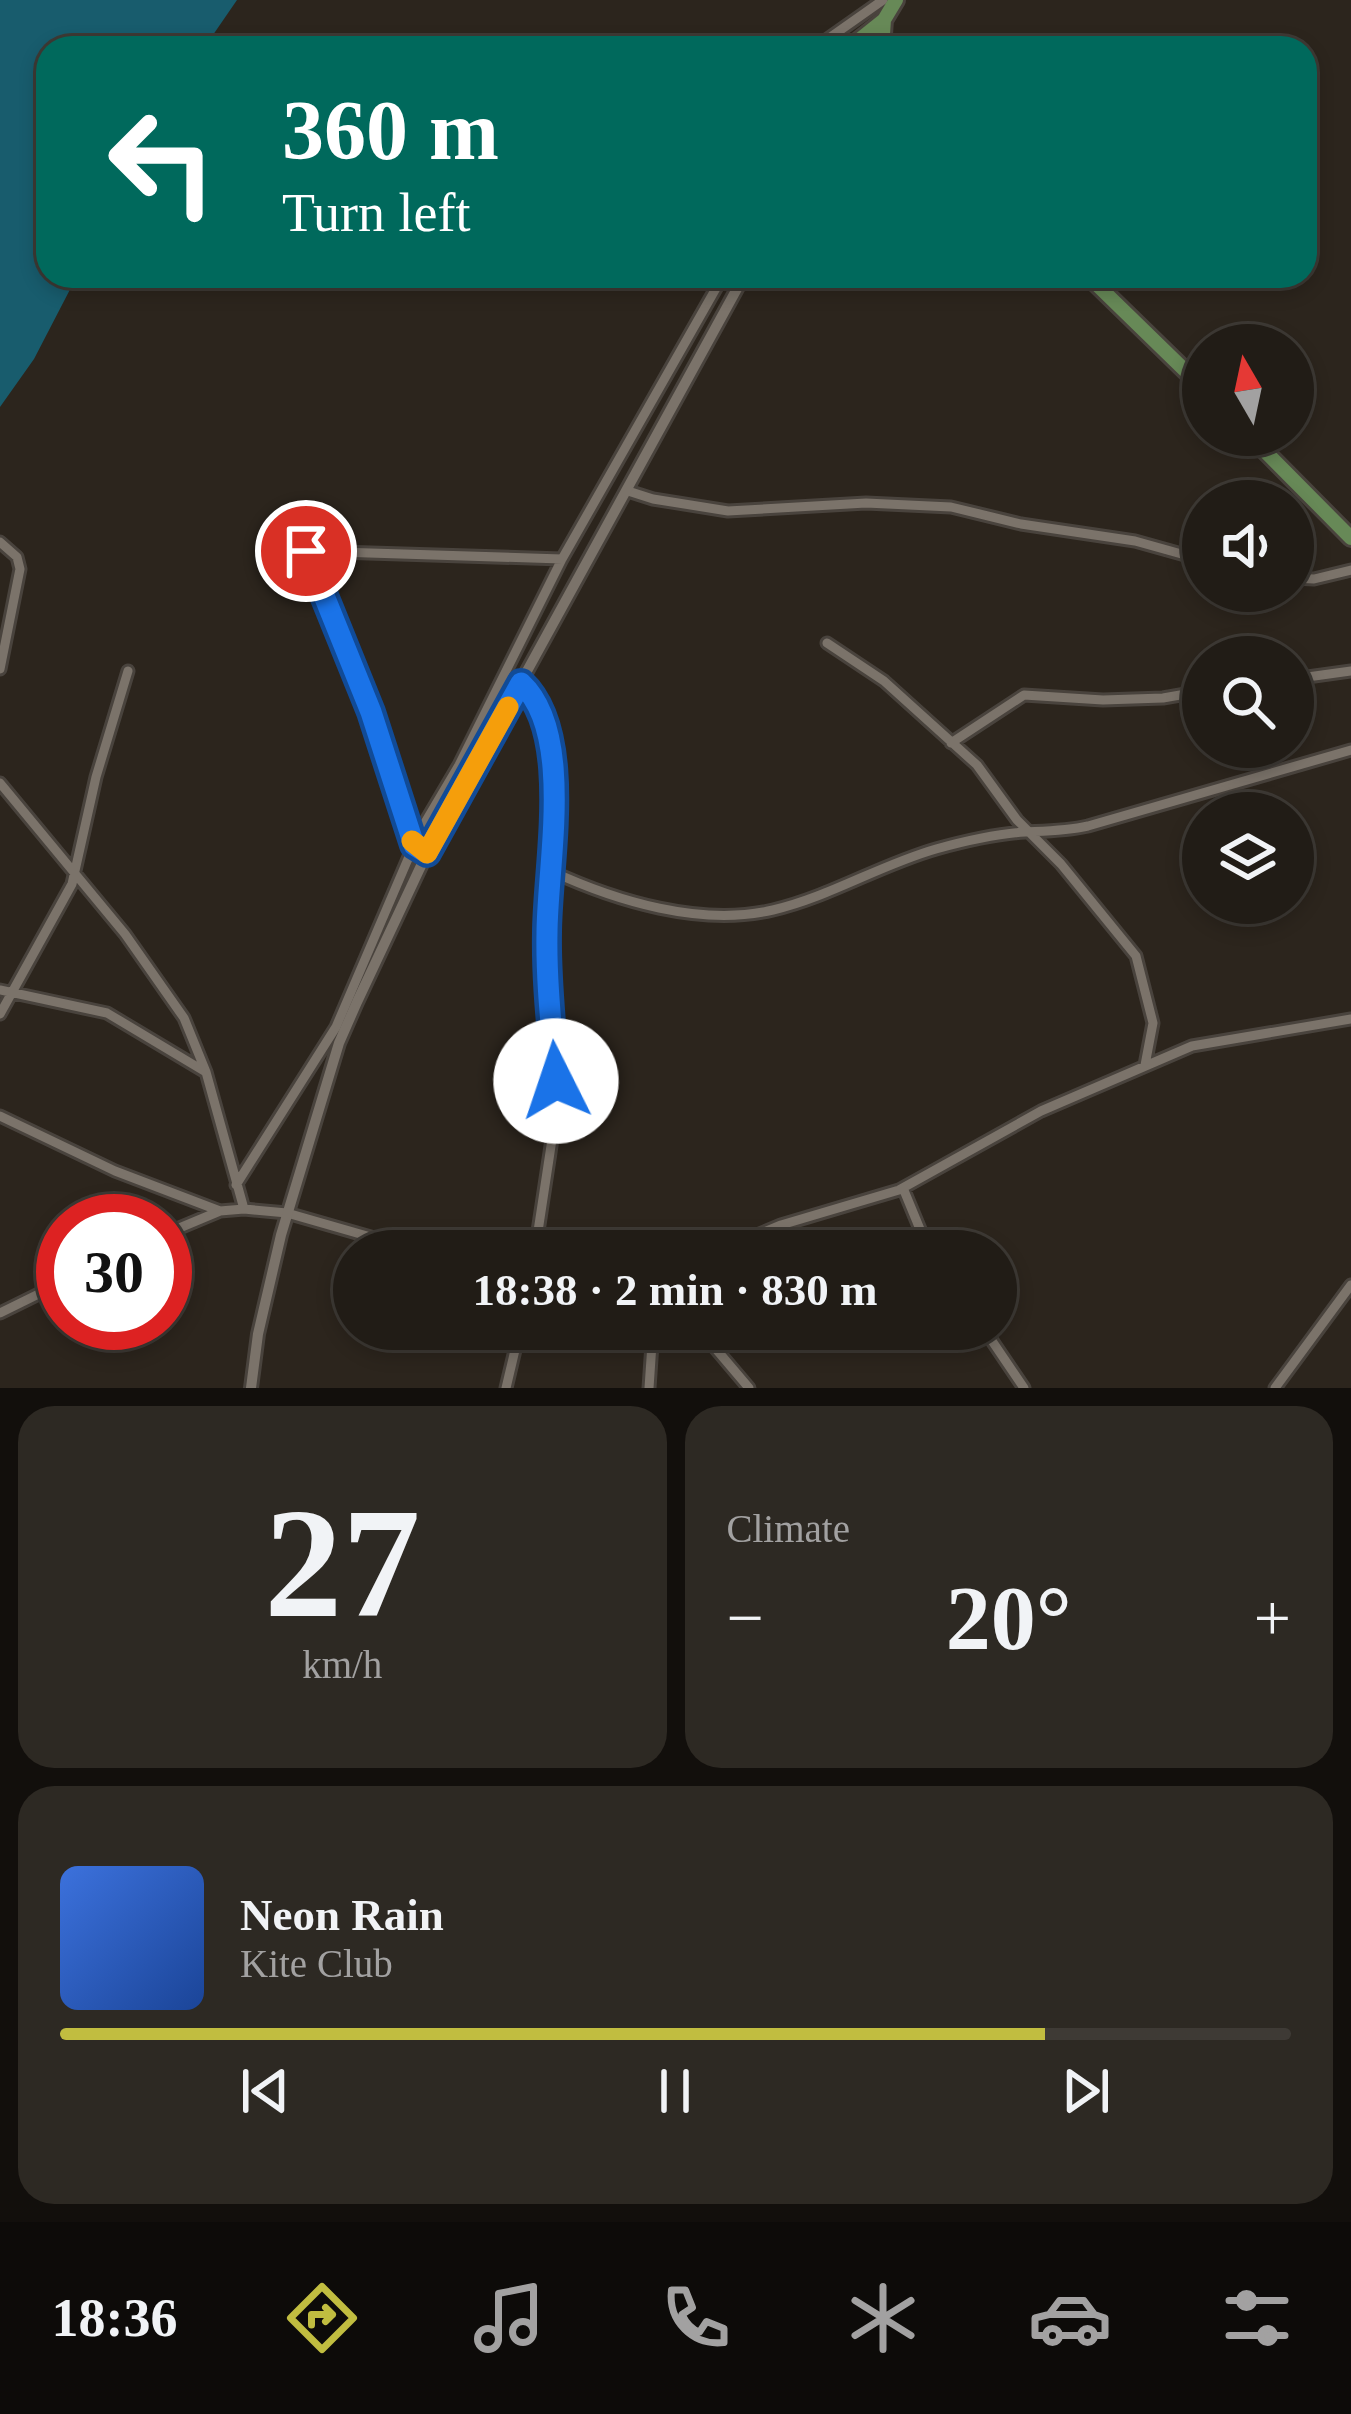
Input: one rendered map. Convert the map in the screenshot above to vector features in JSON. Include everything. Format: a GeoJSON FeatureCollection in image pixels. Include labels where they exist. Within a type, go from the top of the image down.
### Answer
{"type":"FeatureCollection","features":[{"type":"Feature","properties":{"kind":"main road"},"geometry":{"type":"LineString","coordinates":[[864,36],[884,20],[896,0]]}},
{"type":"Feature","properties":{"kind":"main road"},"geometry":{"type":"LineString","coordinates":[[883,36],[884,20]]}},
{"type":"Feature","properties":{"kind":"main road"},"geometry":{"type":"LineString","coordinates":[[1100,288],[1182,368]]}},
{"type":"Feature","properties":{"kind":"main road"},"geometry":{"type":"LineString","coordinates":[[1270,456],[1351,538]]}},
{"type":"Feature","properties":{"kind":"street"},"geometry":{"type":"LineString","coordinates":[[832,36],[883,0]]}},
{"type":"Feature","properties":{"kind":"street"},"geometry":{"type":"LineString","coordinates":[[236,1185],[345,1008],[414,845],[562,559],[716,288]]}},
{"type":"Feature","properties":{"kind":"street"},"geometry":{"type":"LineString","coordinates":[[251,1388],[258,1334],[287,1213],[339,1043],[427,853],[737,288]]}},
{"type":"Feature","properties":{"kind":"street"},"geometry":{"type":"LineString","coordinates":[[628,490],[653,499],[728,511],[866,502],[951,507],[1182,554]]}},
{"type":"Feature","properties":{"kind":"street"},"geometry":{"type":"LineString","coordinates":[[0,542],[16,557],[20,569],[0,669]]}},
{"type":"Feature","properties":{"kind":"street"},"geometry":{"type":"LineString","coordinates":[[427,853],[414,845],[371,712],[306,551],[562,559]]}},
{"type":"Feature","properties":{"kind":"street"},"geometry":{"type":"LineString","coordinates":[[1314,579],[1351,570]]}},
{"type":"Feature","properties":{"kind":"street"},"geometry":{"type":"LineString","coordinates":[[827,643],[884,681],[977,765],[1027,832],[1061,864],[1136,956],[1153,1023],[1145,1065]]}},
{"type":"Feature","properties":{"kind":"street"},"geometry":{"type":"LineString","coordinates":[[1314,676],[1351,670]]}},
{"type":"Feature","properties":{"kind":"street"},"geometry":{"type":"LineString","coordinates":[[0,1014],[65,902],[128,671]]}},
{"type":"Feature","properties":{"kind":"street"},"geometry":{"type":"LineString","coordinates":[[521,683],[542,711],[556,834],[547,933],[556,1113],[538,1230]]}},
{"type":"Feature","properties":{"kind":"street"},"geometry":{"type":"LineString","coordinates":[[951,743],[1024,695],[1103,700],[1182,695]]}},
{"type":"Feature","properties":{"kind":"street"},"geometry":{"type":"LineString","coordinates":[[551,871],[584,886],[667,908],[755,913],[802,901],[916,855],[977,838],[1060,833],[1351,750]]}},
{"type":"Feature","properties":{"kind":"street"},"geometry":{"type":"LineString","coordinates":[[0,782],[173,999],[206,1072],[244,1209]]}},
{"type":"Feature","properties":{"kind":"street"},"geometry":{"type":"LineString","coordinates":[[0,990],[107,1013],[206,1072]]}},
{"type":"Feature","properties":{"kind":"street"},"geometry":{"type":"LineString","coordinates":[[769,1230],[903,1188],[1010,1126],[1145,1065],[1218,1039],[1351,1019]]}},
{"type":"Feature","properties":{"kind":"street"},"geometry":{"type":"LineString","coordinates":[[0,1116],[115,1171],[220,1211]]}},
{"type":"Feature","properties":{"kind":"street"},"geometry":{"type":"LineString","coordinates":[[903,1188],[920,1230]]}},
{"type":"Feature","properties":{"kind":"street"},"geometry":{"type":"LineString","coordinates":[[192,1223],[220,1211],[244,1209],[287,1213],[346,1230]]}},
{"type":"Feature","properties":{"kind":"street"},"geometry":{"type":"LineString","coordinates":[[1275,1388],[1351,1285]]}},
{"type":"Feature","properties":{"kind":"street"},"geometry":{"type":"LineString","coordinates":[[0,1313],[36,1295]]}},
{"type":"Feature","properties":{"kind":"street"},"geometry":{"type":"LineString","coordinates":[[506,1388],[515,1350]]}},
{"type":"Feature","properties":{"kind":"street"},"geometry":{"type":"LineString","coordinates":[[649,1388],[652,1350]]}},
{"type":"Feature","properties":{"kind":"street"},"geometry":{"type":"LineString","coordinates":[[717,1350],[749,1388]]}},
{"type":"Feature","properties":{"kind":"street"},"geometry":{"type":"LineString","coordinates":[[998,1350],[1024,1388]]}},
{"type":"Feature","properties":{"kind":"water"},"geometry":{"type":"Polygon","coordinates":[[[0,0],[237,0],[212,36],[36,36],[36,288],[71,288],[34,359],[0,407],[0,0]]]}},
{"type":"Feature","properties":{"kind":"slow traffic"},"geometry":{"type":"LineString","coordinates":[[412,841],[427,853],[508,707]]}},
{"type":"Feature","properties":{"kind":"route"},"geometry":{"type":"LineString","coordinates":[[306,551],[371,712],[414,845],[427,853],[521,683],[542,711],[556,813],[547,933],[556,1081]]}}]}
